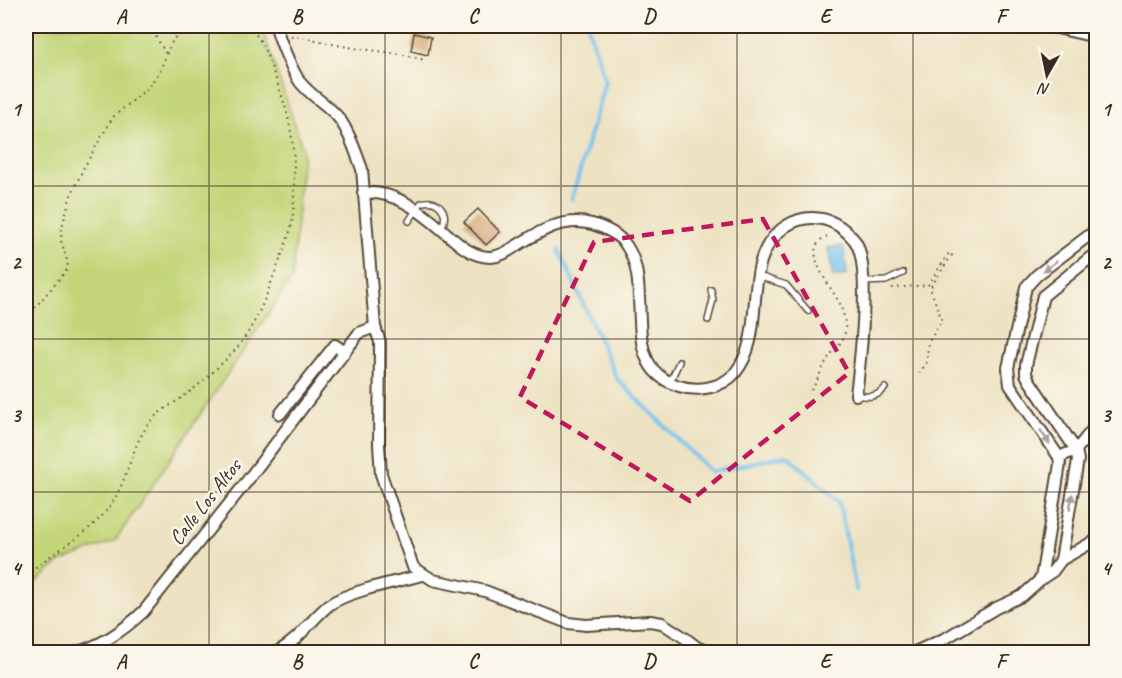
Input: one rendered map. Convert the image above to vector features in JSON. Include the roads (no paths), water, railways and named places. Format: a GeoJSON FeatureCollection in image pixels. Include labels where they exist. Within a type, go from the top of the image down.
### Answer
{"type":"FeatureCollection","features":[{"type":"Feature","properties":{"kind":"street"},"geometry":{"type":"LineString","coordinates":[[1048,26],[1096,37]]}},
{"type":"Feature","properties":{"kind":"street"},"geometry":{"type":"LineString","coordinates":[[277,31],[300,82],[342,122],[354,145],[362,169],[375,327],[380,342],[381,474],[413,567],[433,580],[485,591],[568,623],[586,625],[650,621],[662,623],[698,648],[712,652]]}},
{"type":"Feature","properties":{"kind":"street"},"geometry":{"type":"LineString","coordinates":[[363,193],[377,192],[402,200],[441,228],[462,248],[489,257],[501,255],[543,230],[562,223],[583,222],[603,227],[621,238],[633,260],[639,283],[642,346],[649,363],[670,383],[688,389],[707,388],[726,381],[740,366],[752,326],[758,276],[766,247],[772,237],[793,221],[811,218],[828,220],[844,228],[856,243],[862,258],[862,344],[856,395]]}},
{"type":"Feature","properties":{"kind":"street"},"geometry":{"type":"LineString","coordinates":[[1041,579],[1060,464],[1059,457],[1013,390],[1008,380],[1008,368],[1026,287],[1096,230]]}},
{"type":"Feature","properties":{"kind":"street"},"geometry":{"type":"LineString","coordinates":[[1061,560],[1078,460],[1076,450],[1029,380],[1026,365],[1043,296],[1096,253]]}},
{"type":"Feature","properties":{"kind":"street","name":"Calle Los Altos"},"geometry":{"type":"LineString","coordinates":[[77,652],[89,649],[125,629],[144,611],[244,485],[359,333],[375,327]]}},
{"type":"Feature","properties":{"kind":"street","name":"Calle Los Altos"},"geometry":{"type":"LineString","coordinates":[[280,414],[335,345],[345,352]]}},
{"type":"Feature","properties":{"kind":"street"},"geometry":{"type":"LineString","coordinates":[[1059,457],[1076,450],[1096,425]]}},
{"type":"Feature","properties":{"kind":"street"},"geometry":{"type":"LineString","coordinates":[[915,652],[946,638],[996,608],[1022,596],[1053,571],[1061,560],[1096,540]]}},
{"type":"Feature","properties":{"kind":"street"},"geometry":{"type":"LineString","coordinates":[[277,652],[296,640],[332,603],[357,593],[423,575]]}},
{"type":"Feature","properties":{"kind":"lane"},"geometry":{"type":"LineString","coordinates":[[410,221],[421,203],[435,202],[440,205],[445,217],[441,228]]}},
{"type":"Feature","properties":{"kind":"lane"},"geometry":{"type":"LineString","coordinates":[[862,282],[886,281],[903,273]]}},
{"type":"Feature","properties":{"kind":"lane"},"geometry":{"type":"LineString","coordinates":[[758,276],[786,285],[808,311]]}},
{"type":"Feature","properties":{"kind":"lane"},"geometry":{"type":"LineString","coordinates":[[708,320],[713,300],[711,290]]}},
{"type":"Feature","properties":{"kind":"lane"},"geometry":{"type":"LineString","coordinates":[[670,383],[679,362]]}},
{"type":"Feature","properties":{"kind":"lane"},"geometry":{"type":"LineString","coordinates":[[856,395],[872,397],[885,388]]}},
{"type":"Feature","properties":{"kind":"water"},"geometry":{"type":"Polygon","coordinates":[[[843,246],[847,275],[833,277],[828,248],[843,246]]]}},
{"type":"Feature","properties":{"kind":"waterway"},"geometry":{"type":"LineString","coordinates":[[572,199],[605,81],[588,26]]}},
{"type":"Feature","properties":{"kind":"waterway"},"geometry":{"type":"LineString","coordinates":[[559,250],[617,379],[711,472],[787,455],[839,502],[856,590]]}}]}
